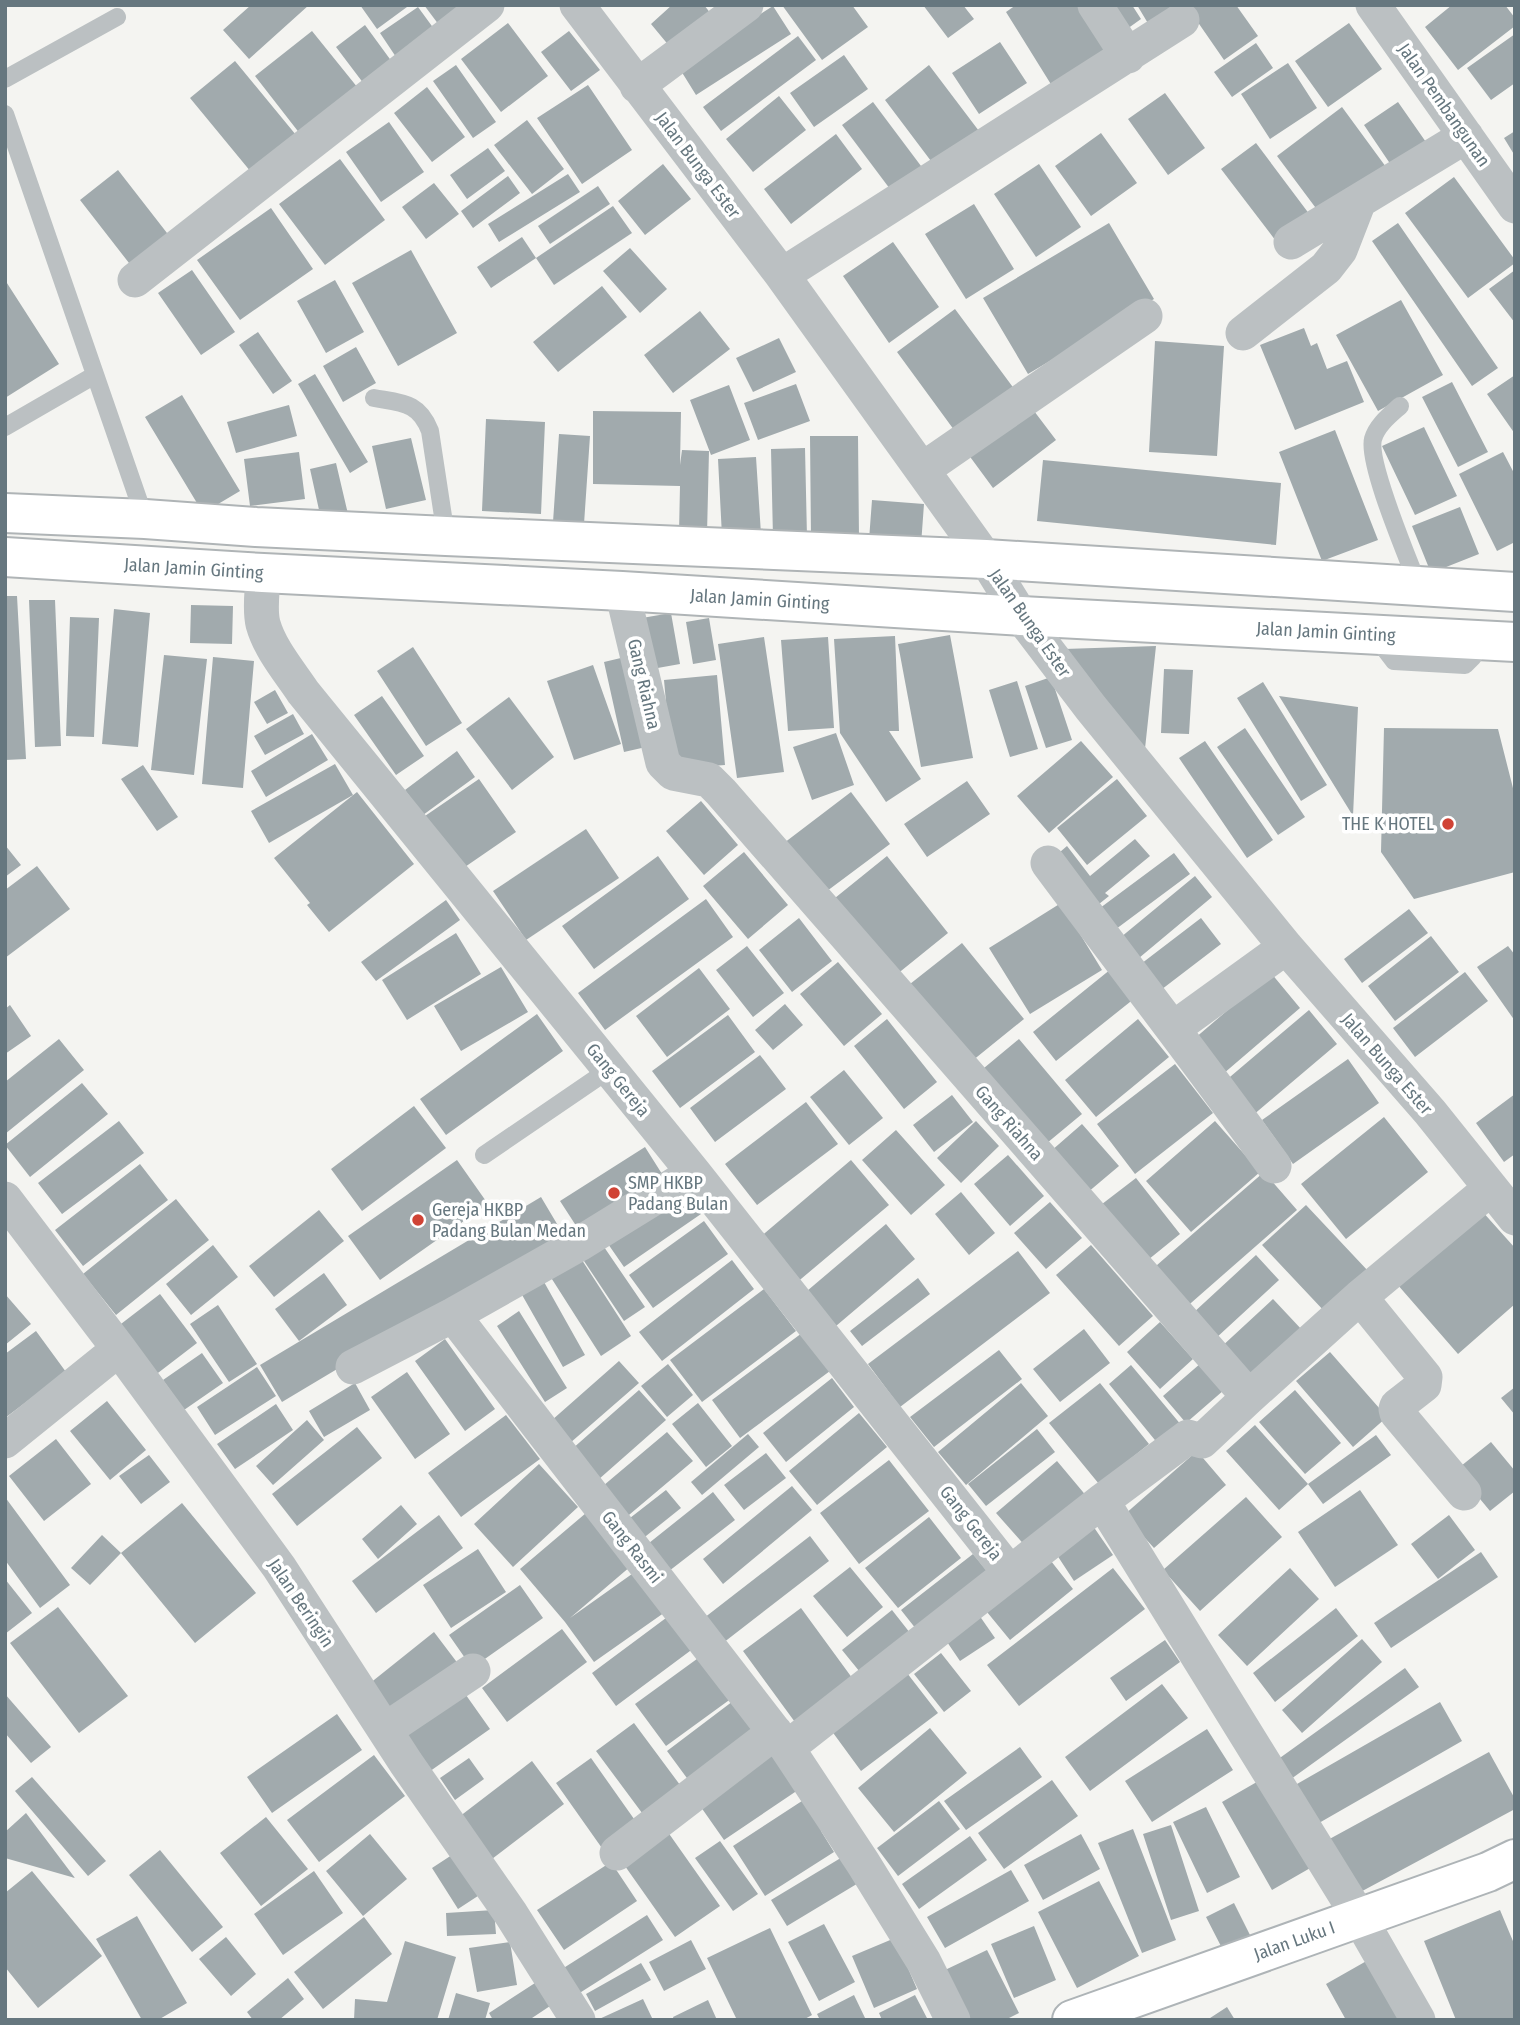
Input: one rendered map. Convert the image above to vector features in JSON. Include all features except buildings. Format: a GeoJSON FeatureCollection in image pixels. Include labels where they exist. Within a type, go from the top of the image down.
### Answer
{"type":"FeatureCollection","features":[{"type":"Feature","properties":{"kind":"main road"},"geometry":{"type":"LineString","coordinates":[[5,513],[446,536],[986,559],[1515,592]]}},
{"type":"Feature","properties":{"kind":"main road","name":"Jalan Jamin Ginting"},"geometry":{"type":"LineString","coordinates":[[5,557],[263,573],[622,590],[1021,616],[1499,642]]}},
{"type":"Feature","properties":{"kind":"main road","name":"Jalan Luku I"},"geometry":{"type":"LineString","coordinates":[[1072,2020],[1488,1872],[1515,1859]]}},
{"type":"Feature","properties":{"kind":"street"},"geometry":{"type":"LineString","coordinates":[[135,280],[486,5]]}},
{"type":"Feature","properties":{"kind":"street","name":"Jalan Bunga Ester"},"geometry":{"type":"LineString","coordinates":[[577,5],[782,275],[986,559],[1021,616],[1091,708],[1286,947],[1430,1112],[1515,1217]]}},
{"type":"Feature","properties":{"kind":"street"},"geometry":{"type":"LineString","coordinates":[[638,86],[746,5]]}},
{"type":"Feature","properties":{"kind":"street"},"geometry":{"type":"LineString","coordinates":[[1095,5],[1128,56]]}},
{"type":"Feature","properties":{"kind":"street","name":"Jalan Pembangunan"},"geometry":{"type":"LineString","coordinates":[[1373,5],[1515,206]]}},
{"type":"Feature","properties":{"kind":"street"},"geometry":{"type":"LineString","coordinates":[[782,275],[1182,20]]}},
{"type":"Feature","properties":{"kind":"street"},"geometry":{"type":"LineString","coordinates":[[1291,242],[1466,136]]}},
{"type":"Feature","properties":{"kind":"street"},"geometry":{"type":"LineString","coordinates":[[1243,333],[1326,268],[1340,250],[1359,201]]}},
{"type":"Feature","properties":{"kind":"street"},"geometry":{"type":"LineString","coordinates":[[922,470],[1145,316]]}},
{"type":"Feature","properties":{"kind":"street","name":"Gang Gereja"},"geometry":{"type":"LineString","coordinates":[[263,573],[263,622],[268,638],[303,692],[694,1172],[1010,1573]]}},
{"type":"Feature","properties":{"kind":"street","name":"Gang Riahna"},"geometry":{"type":"LineString","coordinates":[[622,590],[663,763],[673,773],[709,780],[721,792],[1250,1397]]}},
{"type":"Feature","properties":{"kind":"street"},"geometry":{"type":"LineString","coordinates":[[1048,863],[1174,1028],[1274,1166]]}},
{"type":"Feature","properties":{"kind":"street"},"geometry":{"type":"LineString","coordinates":[[1174,1028],[1286,947]]}},
{"type":"Feature","properties":{"kind":"street"},"geometry":{"type":"LineString","coordinates":[[353,1367],[453,1315],[579,1244],[694,1172]]}},
{"type":"Feature","properties":{"kind":"street"},"geometry":{"type":"LineString","coordinates":[[617,1853],[781,1740],[1010,1573],[1188,1437],[1202,1441],[1360,1297],[1491,1188]]}},
{"type":"Feature","properties":{"kind":"street","name":"Jalan Beringin"},"geometry":{"type":"LineString","coordinates":[[5,1199],[279,1567],[385,1730],[511,1913],[578,2020]]}},
{"type":"Feature","properties":{"kind":"street"},"geometry":{"type":"LineString","coordinates":[[1360,1297],[1425,1377],[1424,1385],[1397,1406],[1397,1413],[1464,1493]]}},
{"type":"Feature","properties":{"kind":"street","name":"Gang Rasmi"},"geometry":{"type":"LineString","coordinates":[[453,1315],[781,1740],[925,1962],[953,2020]]}},
{"type":"Feature","properties":{"kind":"street"},"geometry":{"type":"LineString","coordinates":[[5,1441],[119,1349]]}},
{"type":"Feature","properties":{"kind":"street"},"geometry":{"type":"LineString","coordinates":[[1102,1501],[1359,1917],[1418,2020]]}},
{"type":"Feature","properties":{"kind":"street"},"geometry":{"type":"LineString","coordinates":[[385,1730],[473,1671]]}},
{"type":"Feature","properties":{"kind":"lane"},"geometry":{"type":"LineString","coordinates":[[5,79],[117,18]]}},
{"type":"Feature","properties":{"kind":"lane"},"geometry":{"type":"LineString","coordinates":[[5,114],[145,519]]}},
{"type":"Feature","properties":{"kind":"lane"},"geometry":{"type":"LineString","coordinates":[[5,427],[95,375]]}},
{"type":"Feature","properties":{"kind":"lane"},"geometry":{"type":"LineString","coordinates":[[374,398],[408,404],[416,408],[426,420],[446,536]]}},
{"type":"Feature","properties":{"kind":"lane"},"geometry":{"type":"LineString","coordinates":[[1400,406],[1378,428],[1373,439],[1375,468],[1418,585]]}},
{"type":"Feature","properties":{"kind":"lane"},"geometry":{"type":"LineString","coordinates":[[484,1155],[610,1069]]}},
{"type":"Feature","properties":{"kind":"place","name":"THE K HOTEL"},"geometry":{"type":"Point","coordinates":[1448,824]}},
{"type":"Feature","properties":{"kind":"place","name":"SMP HKBP Padang Bulan"},"geometry":{"type":"Point","coordinates":[614,1193]}},
{"type":"Feature","properties":{"kind":"place","name":"Gereja HKBP Padang Bulan Medan"},"geometry":{"type":"Point","coordinates":[418,1220]}}]}
